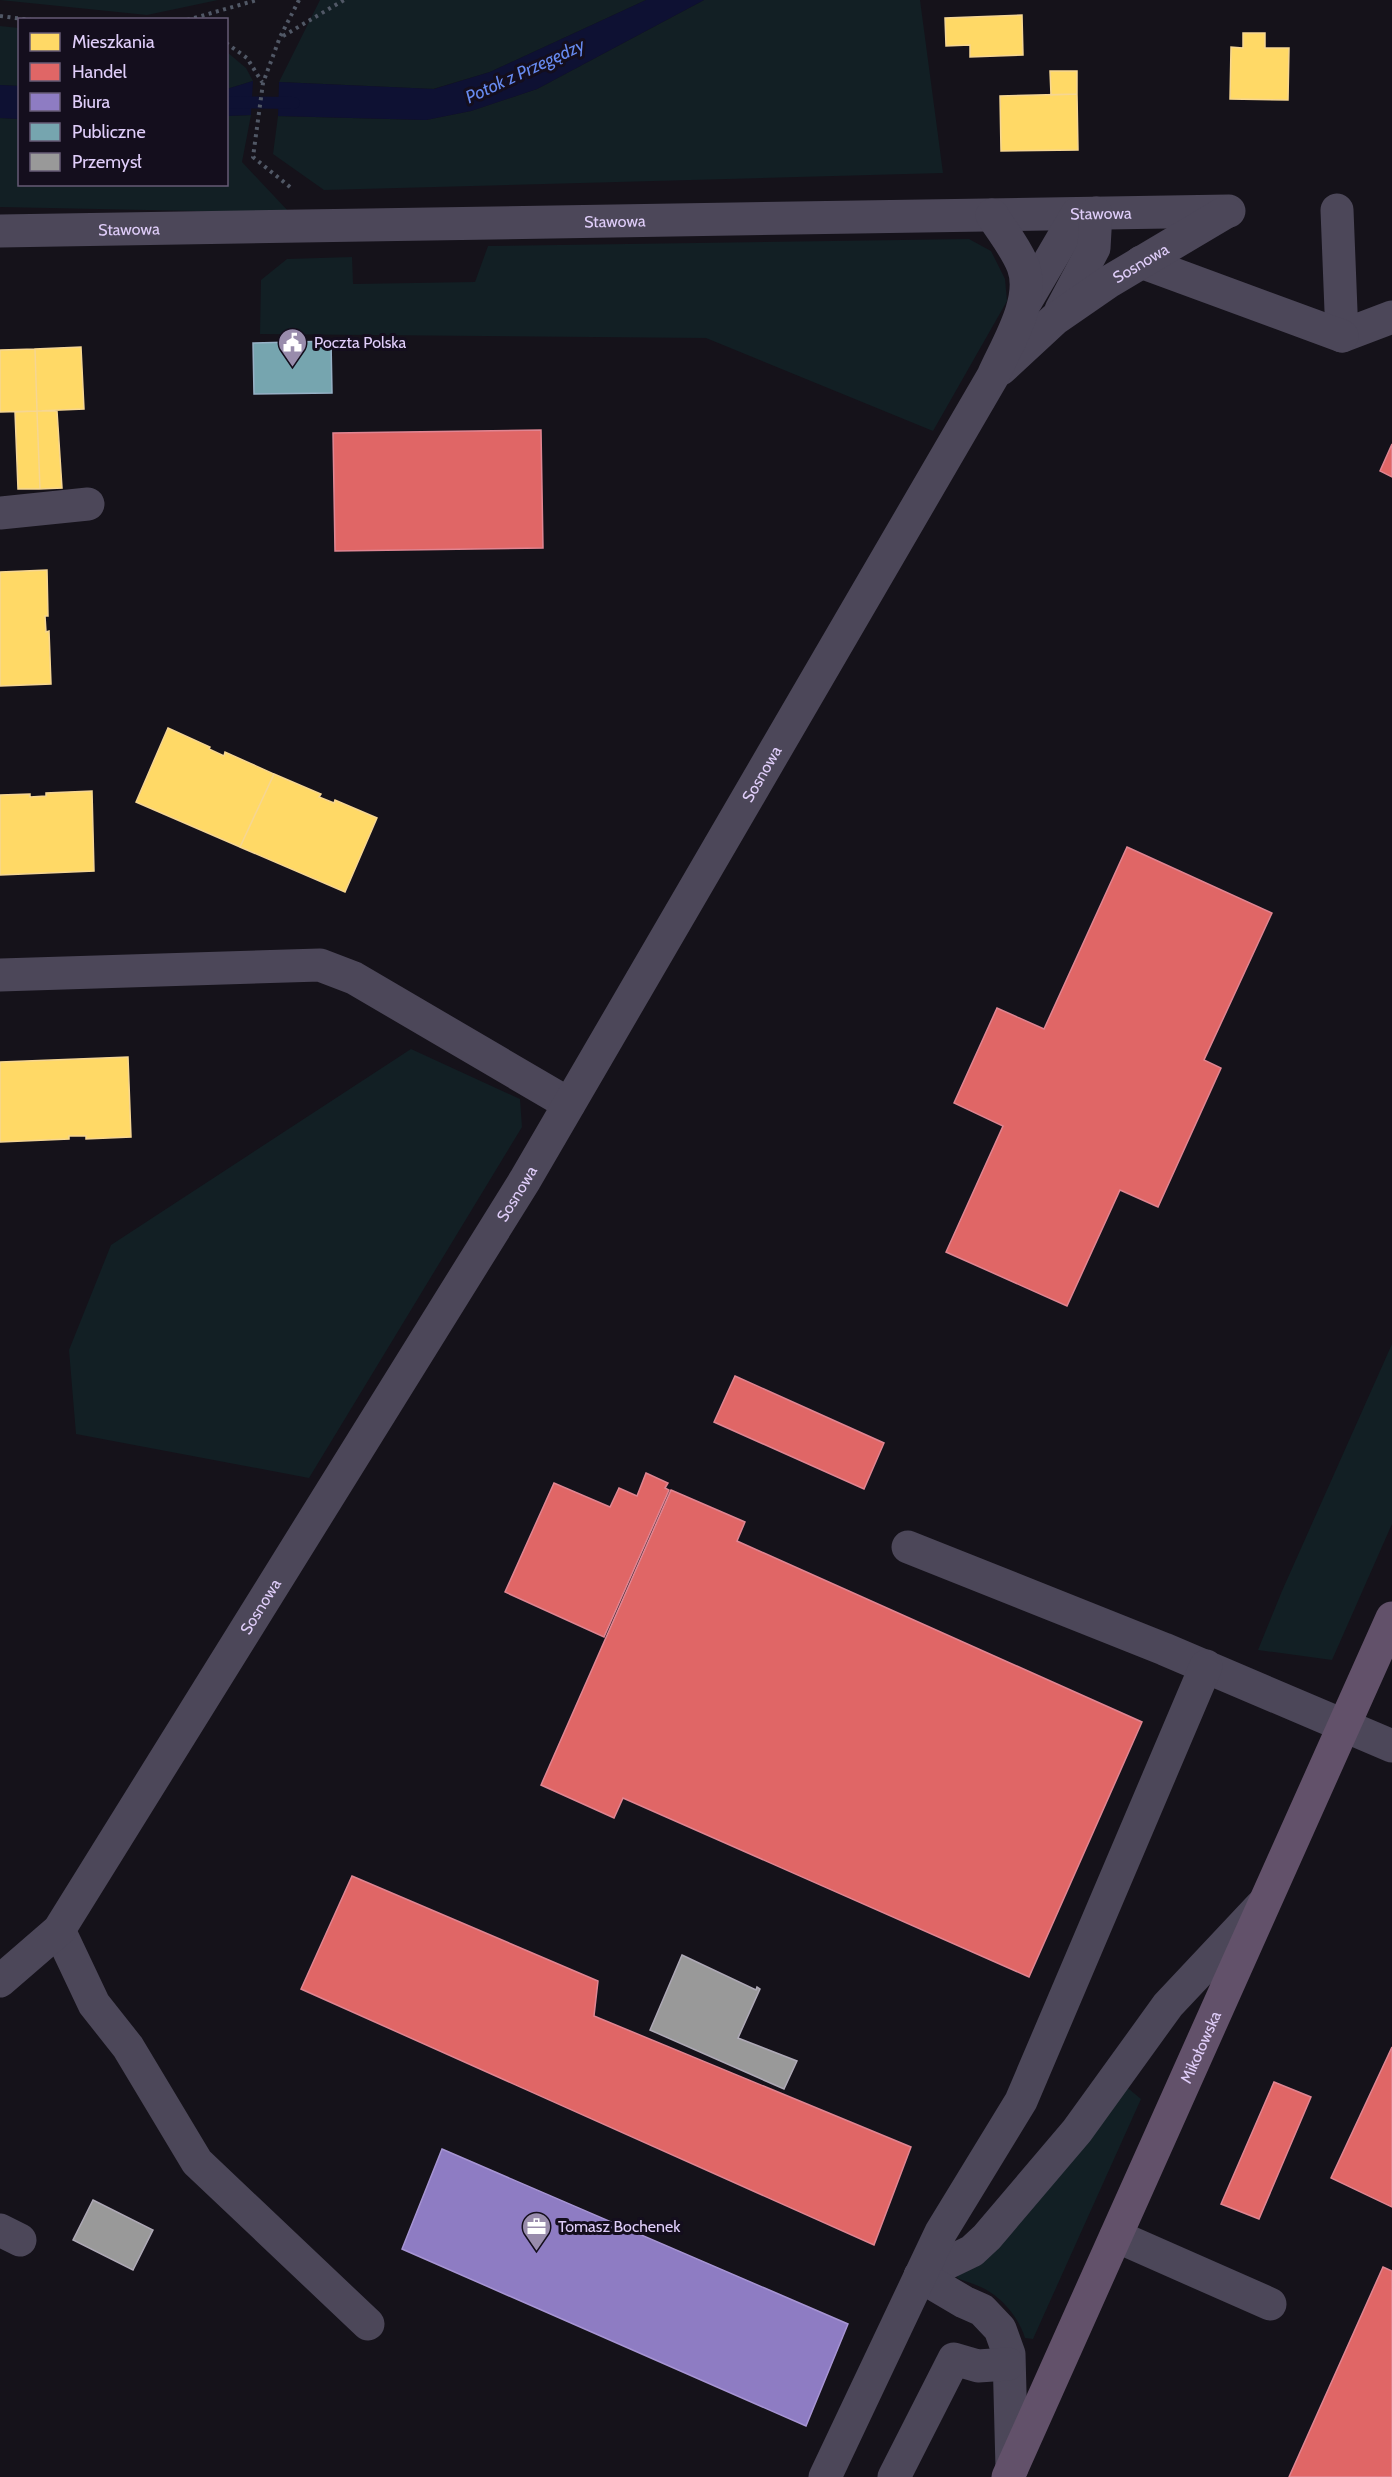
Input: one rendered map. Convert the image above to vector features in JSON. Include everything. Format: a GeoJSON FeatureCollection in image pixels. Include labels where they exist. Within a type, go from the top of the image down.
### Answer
{"type":"FeatureCollection","features":[{"type":"Feature","properties":{"kind":"main road","name":"Mikołowska"},"geometry":{"type":"LineString","coordinates":[[1010,2472],[1392,1618]]}},
{"type":"Feature","properties":{"kind":"street"},"geometry":{"type":"LineString","coordinates":[[1337,210],[1342,336]]}},
{"type":"Feature","properties":{"kind":"street","name":"Stawowa"},"geometry":{"type":"LineString","coordinates":[[0,231],[1229,211]]}},
{"type":"Feature","properties":{"kind":"street","name":"Sosnowa"},"geometry":{"type":"LineString","coordinates":[[993,376],[1055,319],[1141,262],[1229,211]]}},
{"type":"Feature","properties":{"kind":"street","name":"Sosnowa"},"geometry":{"type":"LineString","coordinates":[[0,1981],[59,1930],[525,1180],[993,376],[1025,303],[1087,213]]}},
{"type":"Feature","properties":{"kind":"street","name":"Sosnowa"},"geometry":{"type":"LineString","coordinates":[[1055,319],[1083,272],[1094,248],[1087,213]]}},
{"type":"Feature","properties":{"kind":"street","name":"Sosnowa"},"geometry":{"type":"LineString","coordinates":[[992,215],[1023,265],[1027,286],[1025,303]]}},
{"type":"Feature","properties":{"kind":"street"},"geometry":{"type":"LineString","coordinates":[[1141,262],[1342,336],[1392,317]]}},
{"type":"Feature","properties":{"kind":"street"},"geometry":{"type":"LineString","coordinates":[[0,513],[88,504]]}},
{"type":"Feature","properties":{"kind":"street"},"geometry":{"type":"LineString","coordinates":[[0,975],[320,965],[354,978],[569,1104]]}},
{"type":"Feature","properties":{"kind":"street"},"geometry":{"type":"LineString","coordinates":[[908,1547],[1206,1666],[1392,1746]]}},
{"type":"Feature","properties":{"kind":"street"},"geometry":{"type":"LineString","coordinates":[[825,2477],[941,2232],[1021,2101],[1206,1666]]}},
{"type":"Feature","properties":{"kind":"street"},"geometry":{"type":"LineString","coordinates":[[920,2276],[972,2251],[987,2237],[1077,2131],[1168,2005],[1266,1901]]}},
{"type":"Feature","properties":{"kind":"street"},"geometry":{"type":"LineString","coordinates":[[59,1930],[94,2004],[128,2047],[196,2162],[368,2324]]}},
{"type":"Feature","properties":{"kind":"street"},"geometry":{"type":"LineString","coordinates":[[1116,2236],[1270,2304]]}},
{"type":"Feature","properties":{"kind":"street"},"geometry":{"type":"LineString","coordinates":[[920,2276],[990,2317],[1000,2329],[1007,2344],[1010,2472]]}},
{"type":"Feature","properties":{"kind":"street"},"geometry":{"type":"LineString","coordinates":[[894,2477],[954,2359],[978,2366],[1008,2364]]}},
{"type":"Feature","properties":{"kind":"path"},"geometry":{"type":"LineString","coordinates":[[194,18],[256,0]]}},
{"type":"Feature","properties":{"kind":"path"},"geometry":{"type":"LineString","coordinates":[[294,190],[254,156],[262,83],[280,37],[299,0]]}},
{"type":"Feature","properties":{"kind":"path"},"geometry":{"type":"LineString","coordinates":[[280,37],[344,0]]}},
{"type":"Feature","properties":{"kind":"path"},"geometry":{"type":"LineString","coordinates":[[0,16],[18,18]]}},
{"type":"Feature","properties":{"kind":"path"},"geometry":{"type":"LineString","coordinates":[[228,44],[247,58],[262,83]]}},
{"type":"Feature","properties":{"kind":"shaded area"},"geometry":{"type":"Polygon","coordinates":[[[0,0],[218,0],[147,15],[0,0]]]}},
{"type":"Feature","properties":{"kind":"shaded area"},"geometry":{"type":"Polygon","coordinates":[[[320,0],[646,0],[490,72],[433,89],[279,82],[320,0]]]}},
{"type":"Feature","properties":{"kind":"shaded area"},"geometry":{"type":"Polygon","coordinates":[[[704,0],[920,0],[943,173],[324,190],[273,154],[278,116],[426,120],[471,111],[537,89],[704,0]]]}},
{"type":"Feature","properties":{"kind":"shaded area"},"geometry":{"type":"Polygon","coordinates":[[[0,26],[18,28],[18,86],[0,85],[0,26]]]}},
{"type":"Feature","properties":{"kind":"shaded area"},"geometry":{"type":"Polygon","coordinates":[[[228,53],[246,68],[253,81],[228,89],[228,53]]]}},
{"type":"Feature","properties":{"kind":"shaded area"},"geometry":{"type":"Polygon","coordinates":[[[251,115],[242,162],[290,213],[0,207],[0,118],[18,119],[18,186],[228,186],[228,116],[251,115]]]}},
{"type":"Feature","properties":{"kind":"shaded area"},"geometry":{"type":"Polygon","coordinates":[[[969,239],[991,251],[1005,279],[1007,301],[933,431],[706,338],[260,334],[261,280],[287,259],[352,257],[353,284],[475,282],[488,246],[969,239]]]}},
{"type":"Feature","properties":{"kind":"shaded area"},"geometry":{"type":"Polygon","coordinates":[[[411,1049],[520,1099],[522,1127],[309,1478],[76,1434],[69,1350],[111,1245],[411,1049]]]}},
{"type":"Feature","properties":{"kind":"shaded area"},"geometry":{"type":"Polygon","coordinates":[[[1392,1344],[1392,1524],[1332,1660],[1258,1650],[1282,1591],[1392,1344]]]}},
{"type":"Feature","properties":{"kind":"shaded area"},"geometry":{"type":"Polygon","coordinates":[[[1124,2085],[1141,2099],[1033,2339],[1025,2338],[1019,2323],[1004,2304],[985,2289],[957,2278],[958,2275],[1124,2085]]]}},
{"type":"Feature","properties":{"kind":"water"},"geometry":{"type":"Polygon","coordinates":[[[646,0],[704,0],[537,89],[471,111],[426,120],[278,116],[279,82],[434,89],[490,72],[646,0]]]}},
{"type":"Feature","properties":{"kind":"water"},"geometry":{"type":"Polygon","coordinates":[[[253,81],[251,115],[228,116],[228,89],[253,81]]]}},
{"type":"Feature","properties":{"kind":"water"},"geometry":{"type":"Polygon","coordinates":[[[0,85],[18,86],[18,119],[0,118],[0,85]]]}},
{"type":"Feature","properties":{"kind":"building: Mieszkania"},"geometry":{"type":"Polygon","coordinates":[[[1022,15],[1023,55],[970,57],[970,45],[946,46],[945,18],[1022,15]]]}},
{"type":"Feature","properties":{"kind":"building: Mieszkania"},"geometry":{"type":"Polygon","coordinates":[[[1243,33],[1265,33],[1265,48],[1289,48],[1288,100],[1230,99],[1231,47],[1243,48],[1243,33]]]}},
{"type":"Feature","properties":{"kind":"building: Mieszkania"},"geometry":{"type":"Polygon","coordinates":[[[1050,71],[1077,71],[1077,94],[1051,95],[1050,71]]]}},
{"type":"Feature","properties":{"kind":"building: Mieszkania"},"geometry":{"type":"Polygon","coordinates":[[[1077,94],[1078,150],[1001,151],[1000,96],[1077,94]]]}},
{"type":"Feature","properties":{"kind":"building: Mieszkania"},"geometry":{"type":"Polygon","coordinates":[[[81,347],[84,409],[37,411],[35,349],[81,347]]]}},
{"type":"Feature","properties":{"kind":"building: Mieszkania"},"geometry":{"type":"Polygon","coordinates":[[[35,349],[37,411],[0,412],[0,350],[35,349]]]}},
{"type":"Feature","properties":{"kind":"building: Mieszkania"},"geometry":{"type":"Polygon","coordinates":[[[37,411],[40,489],[18,489],[15,412],[37,411]]]}},
{"type":"Feature","properties":{"kind":"building: Mieszkania"},"geometry":{"type":"Polygon","coordinates":[[[37,411],[57,411],[62,488],[40,489],[37,411]]]}},
{"type":"Feature","properties":{"kind":"building: Mieszkania"},"geometry":{"type":"Polygon","coordinates":[[[47,570],[48,616],[45,616],[46,632],[49,631],[51,684],[0,686],[0,572],[47,570]]]}},
{"type":"Feature","properties":{"kind":"building: Mieszkania"},"geometry":{"type":"Polygon","coordinates":[[[168,728],[224,756],[225,752],[274,774],[240,847],[136,802],[168,728]]]}},
{"type":"Feature","properties":{"kind":"building: Mieszkania"},"geometry":{"type":"Polygon","coordinates":[[[274,774],[321,794],[319,797],[334,803],[335,800],[377,818],[345,892],[240,847],[274,774]]]}},
{"type":"Feature","properties":{"kind":"building: Mieszkania"},"geometry":{"type":"Polygon","coordinates":[[[92,791],[94,871],[0,875],[0,795],[30,794],[30,797],[46,796],[46,793],[92,791]]]}},
{"type":"Feature","properties":{"kind":"building: Mieszkania"},"geometry":{"type":"Polygon","coordinates":[[[128,1057],[131,1137],[86,1139],[86,1136],[69,1136],[69,1139],[0,1142],[0,1062],[128,1057]]]}},
{"type":"Feature","properties":{"kind":"building: Handel"},"geometry":{"type":"Polygon","coordinates":[[[541,430],[543,548],[335,551],[333,433],[541,430]]]}},
{"type":"Feature","properties":{"kind":"building: Handel"},"geometry":{"type":"Polygon","coordinates":[[[1392,444],[1392,477],[1380,471],[1392,444]]]}},
{"type":"Feature","properties":{"kind":"building: Handel"},"geometry":{"type":"Polygon","coordinates":[[[1127,847],[1272,913],[1204,1060],[1221,1068],[1158,1207],[1120,1190],[1067,1306],[946,1252],[1003,1126],[954,1103],[997,1008],[1044,1029],[1127,847]]]}},
{"type":"Feature","properties":{"kind":"building: Handel"},"geometry":{"type":"Polygon","coordinates":[[[735,1376],[884,1443],[864,1489],[714,1422],[735,1376]]]}},
{"type":"Feature","properties":{"kind":"building: Handel"},"geometry":{"type":"Polygon","coordinates":[[[646,1473],[668,1483],[665,1488],[669,1490],[604,1637],[505,1592],[554,1483],[610,1507],[619,1488],[637,1496],[646,1473]]]}},
{"type":"Feature","properties":{"kind":"building: Handel"},"geometry":{"type":"Polygon","coordinates":[[[671,1490],[745,1522],[737,1541],[1142,1722],[1029,1977],[623,1798],[614,1818],[541,1785],[671,1490]]]}},
{"type":"Feature","properties":{"kind":"building: Handel"},"geometry":{"type":"Polygon","coordinates":[[[352,1876],[598,1981],[594,2016],[911,2147],[874,2245],[301,1989],[352,1876]]]}},
{"type":"Feature","properties":{"kind":"building: Handel"},"geometry":{"type":"Polygon","coordinates":[[[1392,2047],[1392,2207],[1331,2178],[1392,2047]]]}},
{"type":"Feature","properties":{"kind":"building: Handel"},"geometry":{"type":"Polygon","coordinates":[[[1274,2082],[1311,2097],[1259,2219],[1221,2204],[1274,2082]]]}},
{"type":"Feature","properties":{"kind":"building: Handel"},"geometry":{"type":"Polygon","coordinates":[[[1383,2267],[1392,2271],[1392,2477],[1289,2477],[1383,2267]]]}},
{"type":"Feature","properties":{"kind":"building: Biura"},"geometry":{"type":"Polygon","coordinates":[[[442,2149],[848,2324],[806,2426],[402,2249],[442,2149]]]}},
{"type":"Feature","properties":{"kind":"building: Publiczne","name":"Poczta Polska"},"geometry":{"type":"Polygon","coordinates":[[[331,341],[332,393],[254,394],[253,343],[331,341]]]}},
{"type":"Feature","properties":{"kind":"building: Przemysł"},"geometry":{"type":"Polygon","coordinates":[[[682,1955],[756,1990],[757,1987],[760,1989],[738,2038],[797,2061],[784,2089],[650,2030],[682,1955]]]}},
{"type":"Feature","properties":{"kind":"building: Przemysł"},"geometry":{"type":"Polygon","coordinates":[[[93,2200],[153,2230],[133,2270],[73,2240],[93,2200]]]}},
{"type":"Feature","properties":{"kind":"waterway","name":"Potok z Przegędzy"},"geometry":{"type":"LineString","coordinates":[[228,102],[294,103]]}},
{"type":"Feature","properties":{"kind":"place","name":"Poczta Polska"},"geometry":{"type":"Point","coordinates":[293,368]}},
{"type":"Feature","properties":{"kind":"place","name":"Tomasz Bochenek"},"geometry":{"type":"Point","coordinates":[537,2252]}}]}
